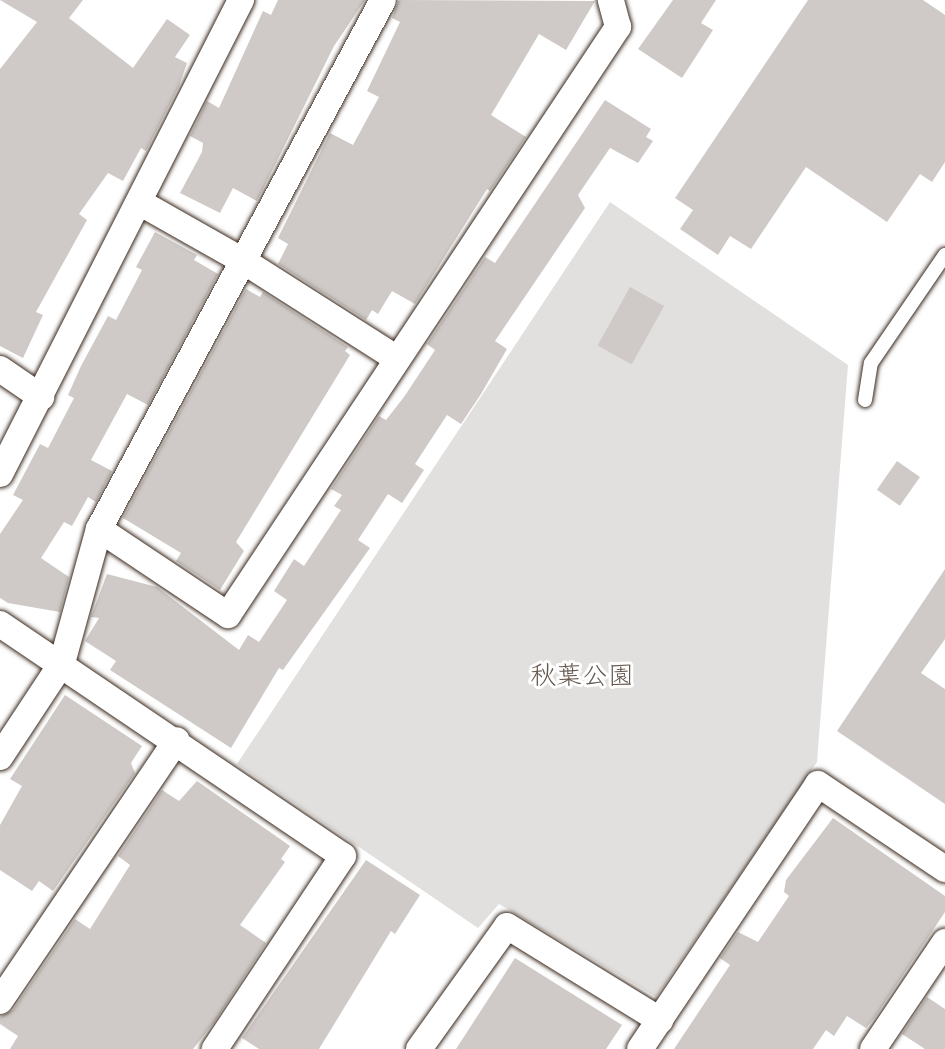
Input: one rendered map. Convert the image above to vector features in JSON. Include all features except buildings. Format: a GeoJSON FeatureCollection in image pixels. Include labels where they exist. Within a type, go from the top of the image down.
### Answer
{"type":"FeatureCollection","features":[{"type":"Feature","properties":{"kind":"street"},"geometry":{"type":"LineString","coordinates":[[0,474],[241,0]]}},
{"type":"Feature","properties":{"kind":"street"},"geometry":{"type":"LineString","coordinates":[[0,757],[62,663],[99,529],[383,0]]}},
{"type":"Feature","properties":{"kind":"street"},"geometry":{"type":"LineString","coordinates":[[99,529],[228,615],[394,357],[618,27],[611,0]]}},
{"type":"Feature","properties":{"kind":"street"},"geometry":{"type":"LineString","coordinates":[[139,202],[245,262],[394,357]]}},
{"type":"Feature","properties":{"kind":"street"},"geometry":{"type":"LineString","coordinates":[[0,369],[41,397]]}},
{"type":"Feature","properties":{"kind":"street"},"geometry":{"type":"LineString","coordinates":[[0,624],[177,740],[343,856],[215,1049]]}},
{"type":"Feature","properties":{"kind":"street"},"geometry":{"type":"LineString","coordinates":[[0,1001],[177,740]]}},
{"type":"Feature","properties":{"kind":"street"},"geometry":{"type":"LineString","coordinates":[[640,1049],[818,784],[945,869]]}},
{"type":"Feature","properties":{"kind":"street"},"geometry":{"type":"LineString","coordinates":[[419,1049],[507,926],[660,1020]]}},
{"type":"Feature","properties":{"kind":"street"},"geometry":{"type":"LineString","coordinates":[[873,1049],[945,942]]}},
{"type":"Feature","properties":{"kind":"lane"},"geometry":{"type":"LineString","coordinates":[[865,400],[871,363],[945,255]]}},
{"type":"Feature","properties":{"kind":"green space","name":"秋葉公園"},"geometry":{"type":"Polygon","coordinates":[[[610,202],[848,365],[817,762],[656,997],[499,904],[478,928],[237,764],[610,202]]]}}]}
